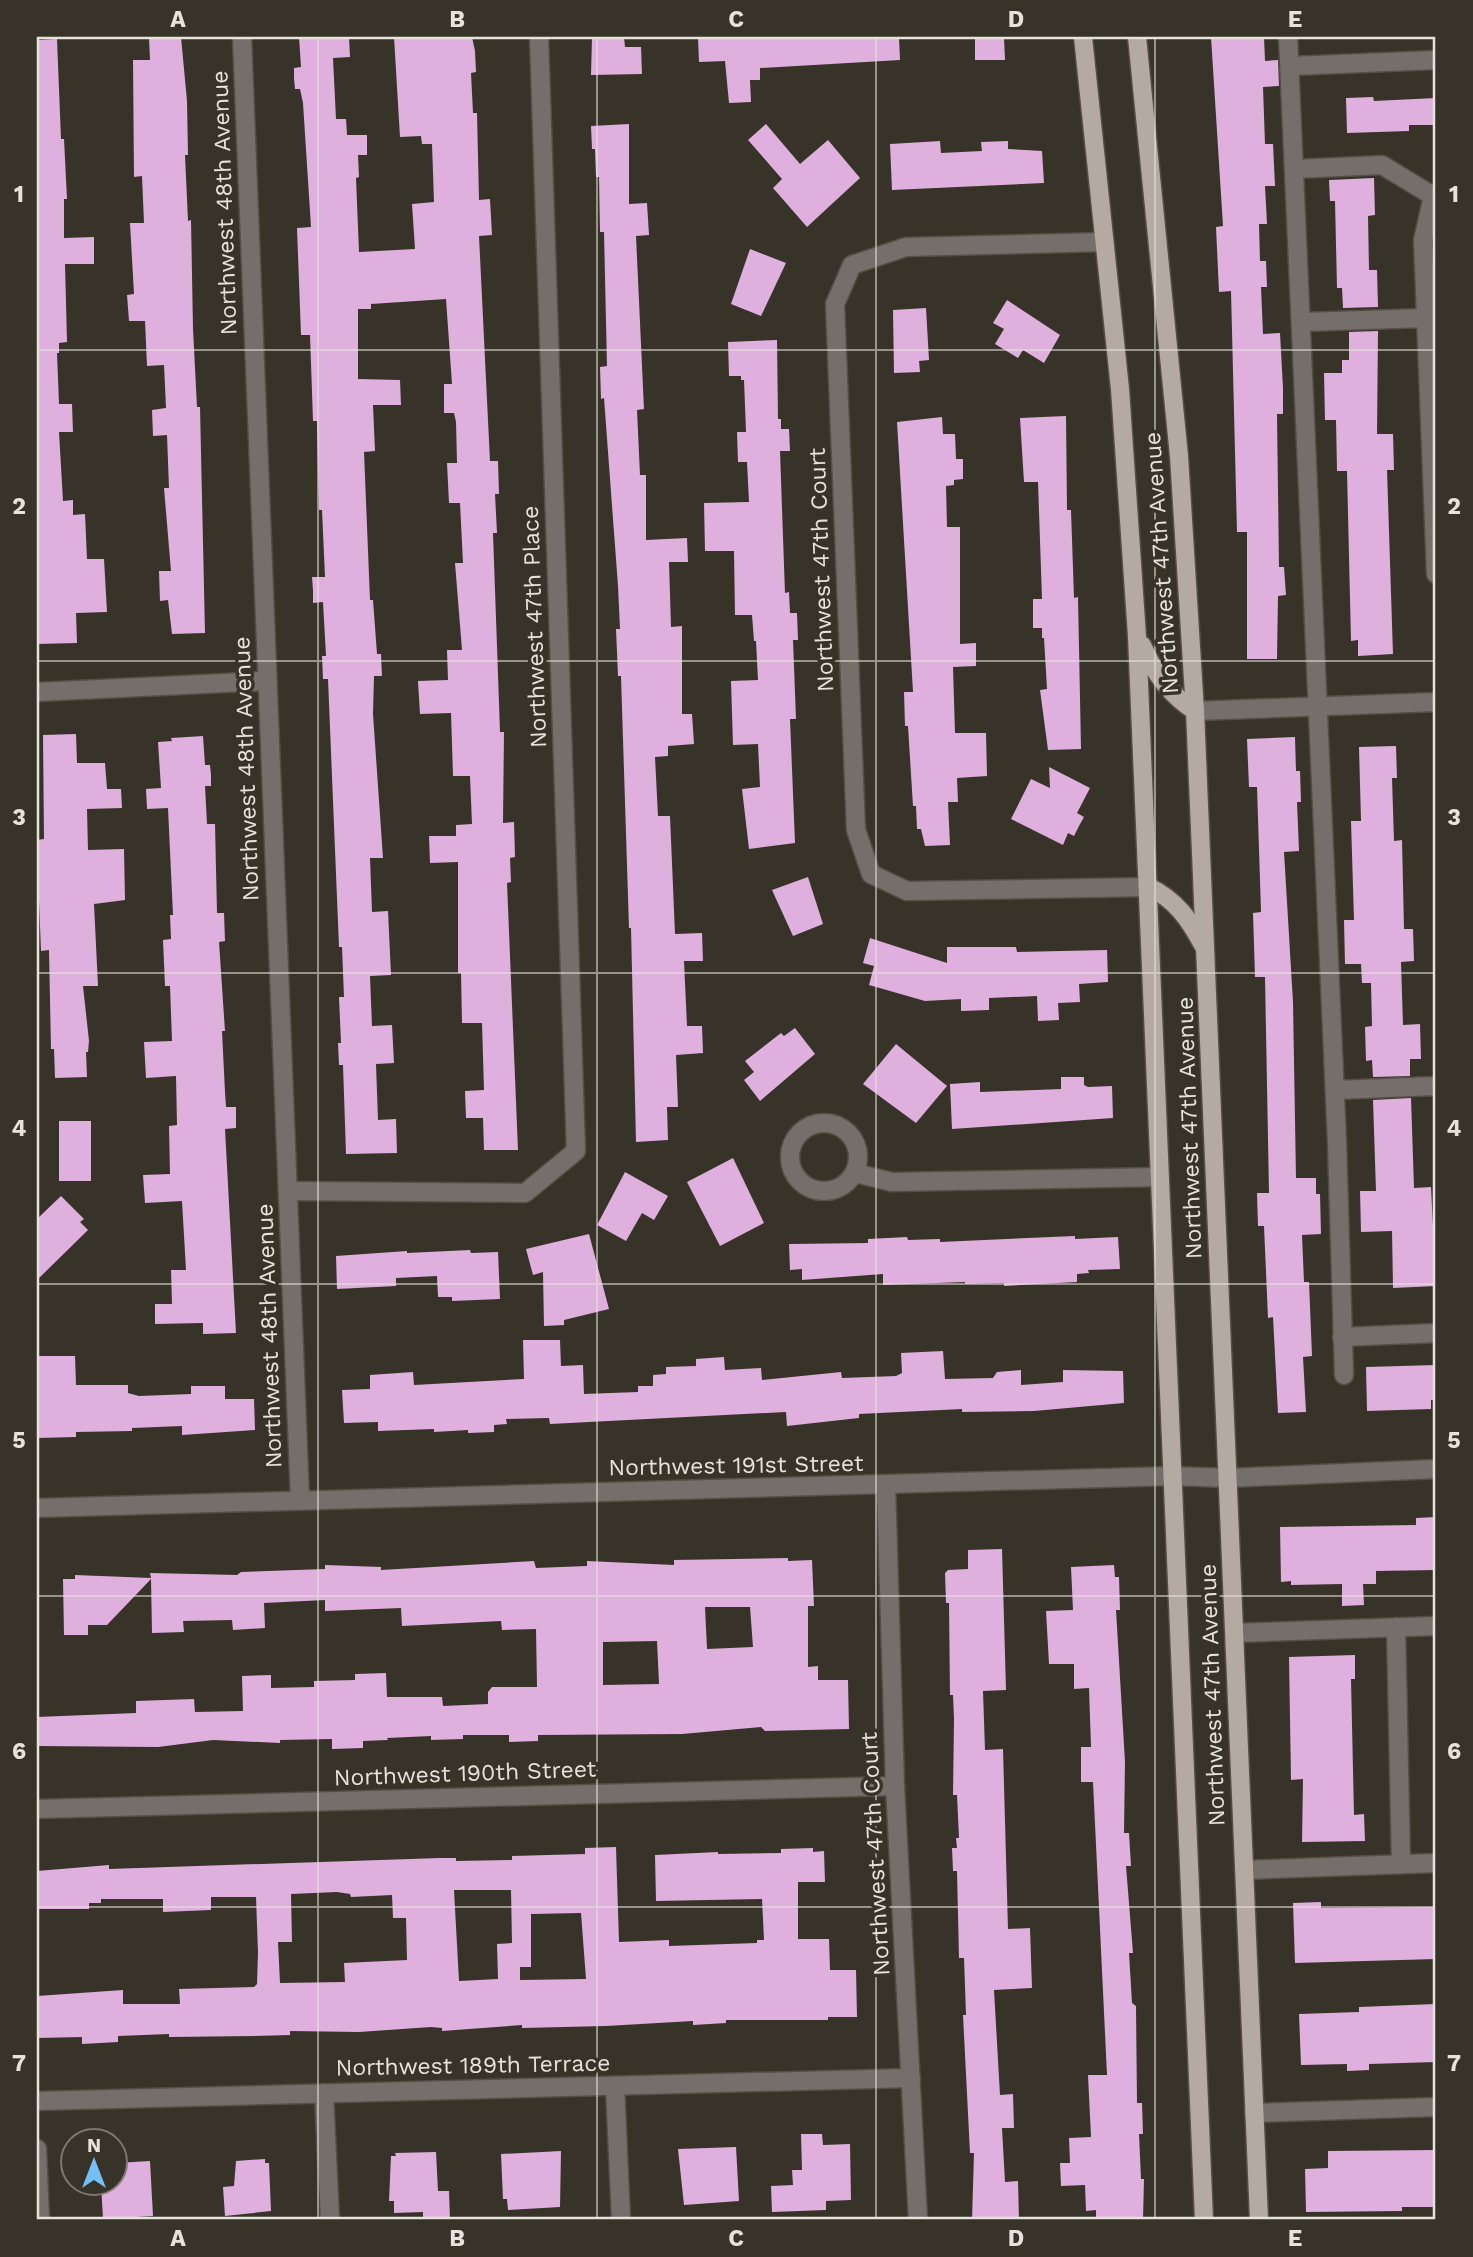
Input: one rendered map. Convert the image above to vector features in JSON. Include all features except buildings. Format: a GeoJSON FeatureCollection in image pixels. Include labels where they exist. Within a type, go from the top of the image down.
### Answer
{"type":"FeatureCollection","features":[{"type":"Feature","properties":{"kind":"main road","name":"Northwest 47th Avenue"},"geometry":{"type":"LineString","coordinates":[[1083,37],[1124,438],[1138,636],[1204,2220]]}},
{"type":"Feature","properties":{"kind":"main road","name":"Northwest 47th Avenue"},"geometry":{"type":"LineString","coordinates":[[1137,37],[1178,444],[1195,710],[1259,2220]]}},
{"type":"Feature","properties":{"kind":"main road"},"geometry":{"type":"LineString","coordinates":[[1138,636],[1152,667],[1165,684],[1179,701],[1195,710]]}},
{"type":"Feature","properties":{"kind":"main road"},"geometry":{"type":"LineString","coordinates":[[1149,887],[1178,906],[1206,951]]}},
{"type":"Feature","properties":{"kind":"street","name":"Northwest 48th Avenue"},"geometry":{"type":"LineString","coordinates":[[242,37],[300,1500]]}},
{"type":"Feature","properties":{"kind":"street","name":"Northwest 47th Place"},"geometry":{"type":"LineString","coordinates":[[288,1191],[525,1193],[576,1151],[539,37]]}},
{"type":"Feature","properties":{"kind":"street"},"geometry":{"type":"LineString","coordinates":[[1289,37],[1335,1090],[1344,1376]]}},
{"type":"Feature","properties":{"kind":"street"},"geometry":{"type":"LineString","coordinates":[[1290,66],[1436,60]]}},
{"type":"Feature","properties":{"kind":"street"},"geometry":{"type":"LineString","coordinates":[[1296,169],[1382,165],[1435,195],[1423,240],[1434,426],[1436,574]]}},
{"type":"Feature","properties":{"kind":"street","name":"Northwest 47th Court"},"geometry":{"type":"LineString","coordinates":[[1104,242],[906,247],[852,265],[835,304],[856,830],[871,874],[907,891],[1149,887]]}},
{"type":"Feature","properties":{"kind":"street"},"geometry":{"type":"LineString","coordinates":[[1303,322],[1429,308]]}},
{"type":"Feature","properties":{"kind":"street"},"geometry":{"type":"LineString","coordinates":[[37,692],[267,681]]}},
{"type":"Feature","properties":{"kind":"street"},"geometry":{"type":"LineString","coordinates":[[1195,710],[1436,702]]}},
{"type":"Feature","properties":{"kind":"street"},"geometry":{"type":"LineString","coordinates":[[1335,1090],[1436,1086]]}},
{"type":"Feature","properties":{"kind":"street"},"geometry":{"type":"LineString","coordinates":[[855,1173],[892,1182],[1160,1177]]}},
{"type":"Feature","properties":{"kind":"street"},"geometry":{"type":"LineString","coordinates":[[1342,1337],[1436,1333]]}},
{"type":"Feature","properties":{"kind":"street","name":"Northwest 191st Street"},"geometry":{"type":"LineString","coordinates":[[37,1508],[1173,1476],[1227,1478],[1436,1469]]}},
{"type":"Feature","properties":{"kind":"street","name":"Northwest 47th Court"},"geometry":{"type":"LineString","coordinates":[[886,1485],[895,1786],[918,2220]]}},
{"type":"Feature","properties":{"kind":"street"},"geometry":{"type":"LineString","coordinates":[[1235,1633],[1436,1626]]}},
{"type":"Feature","properties":{"kind":"street"},"geometry":{"type":"LineString","coordinates":[[1396,1627],[1401,1864]]}},
{"type":"Feature","properties":{"kind":"street","name":"Northwest 190th Street"},"geometry":{"type":"LineString","coordinates":[[37,1809],[895,1786]]}},
{"type":"Feature","properties":{"kind":"street"},"geometry":{"type":"LineString","coordinates":[[1244,1870],[1436,1863]]}},
{"type":"Feature","properties":{"kind":"street","name":"Northwest 189th Terrace"},"geometry":{"type":"LineString","coordinates":[[37,2101],[911,2078]]}},
{"type":"Feature","properties":{"kind":"street"},"geometry":{"type":"LineString","coordinates":[[615,2085],[621,2220]]}},
{"type":"Feature","properties":{"kind":"street"},"geometry":{"type":"LineString","coordinates":[[324,2093],[330,2220]]}},
{"type":"Feature","properties":{"kind":"street"},"geometry":{"type":"LineString","coordinates":[[1254,2113],[1436,2107]]}},
{"type":"Feature","properties":{"kind":"street"},"geometry":{"type":"LineString","coordinates":[[37,2148],[40,2220]]}}]}
